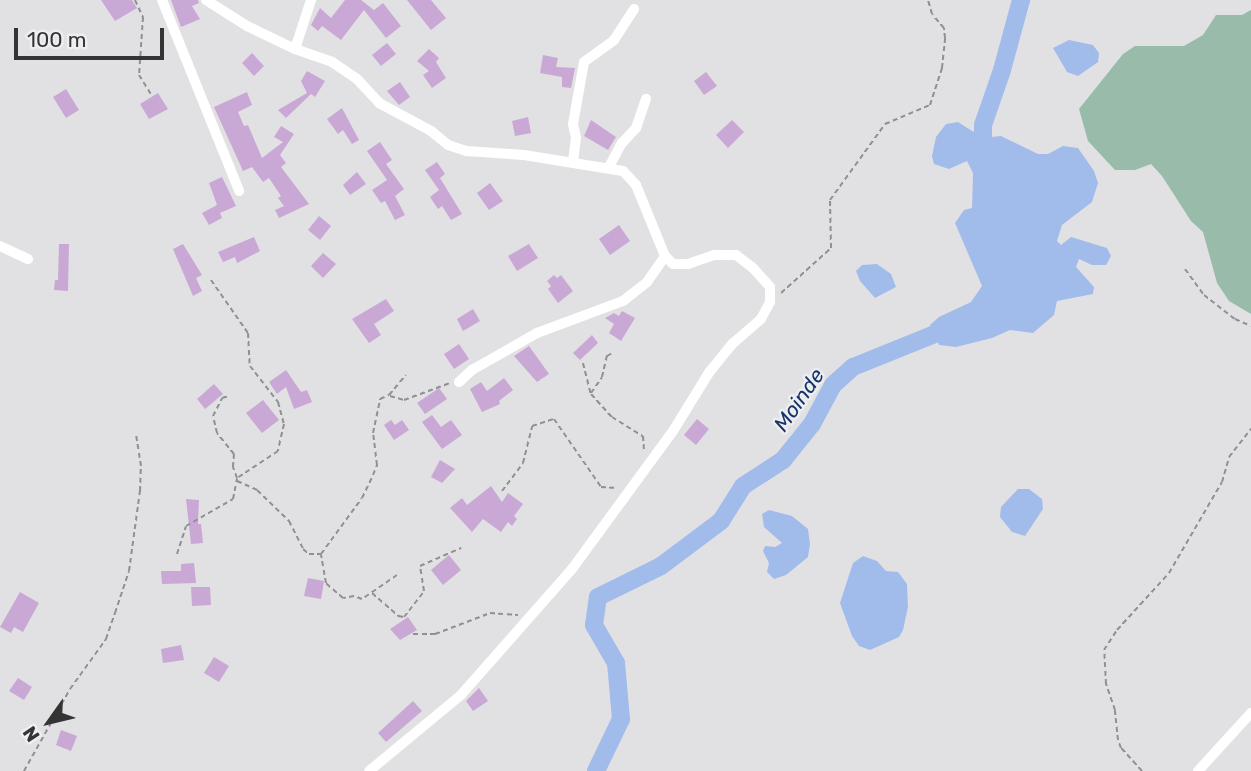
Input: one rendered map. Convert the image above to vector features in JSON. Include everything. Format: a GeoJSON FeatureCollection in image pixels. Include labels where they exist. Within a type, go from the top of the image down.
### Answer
{"type":"FeatureCollection","features":[{"type":"Feature","properties":{"kind":"street"},"geometry":{"type":"LineString","coordinates":[[162,0],[239,191]]}},
{"type":"Feature","properties":{"kind":"street"},"geometry":{"type":"LineString","coordinates":[[206,0],[247,26],[295,49],[332,62],[357,79],[379,103],[431,131],[449,145],[497,155],[573,162],[623,171],[636,185],[665,256],[673,264],[688,264],[714,255],[736,255],[770,287],[770,302],[761,318],[733,343],[710,371],[650,464],[572,569],[460,695],[369,771]]}},
{"type":"Feature","properties":{"kind":"street"},"geometry":{"type":"LineString","coordinates":[[295,49],[311,0]]}},
{"type":"Feature","properties":{"kind":"street"},"geometry":{"type":"LineString","coordinates":[[573,162],[576,138],[573,124],[584,62],[614,40],[634,9]]}},
{"type":"Feature","properties":{"kind":"street"},"geometry":{"type":"LineString","coordinates":[[609,167],[622,143],[636,128],[646,99]]}},
{"type":"Feature","properties":{"kind":"street"},"geometry":{"type":"LineString","coordinates":[[0,246],[28,259]]}},
{"type":"Feature","properties":{"kind":"street"},"geometry":{"type":"LineString","coordinates":[[459,382],[471,370],[537,333],[623,301],[647,282],[665,256]]}},
{"type":"Feature","properties":{"kind":"street"},"geometry":{"type":"LineString","coordinates":[[1198,771],[1251,713]]}},
{"type":"Feature","properties":{"kind":"path"},"geometry":{"type":"LineString","coordinates":[[135,0],[143,17],[139,75],[151,94]]}},
{"type":"Feature","properties":{"kind":"path"},"geometry":{"type":"LineString","coordinates":[[770,302],[831,248],[831,200],[885,124],[930,105],[942,68],[945,38],[944,28],[932,14],[928,0]]}},
{"type":"Feature","properties":{"kind":"path"},"geometry":{"type":"LineString","coordinates":[[1185,269],[1204,295],[1235,319],[1251,326]]}},
{"type":"Feature","properties":{"kind":"path"},"geometry":{"type":"LineString","coordinates":[[211,280],[248,332],[250,366],[278,402],[284,424],[278,451],[237,479]]}},
{"type":"Feature","properties":{"kind":"path"},"geometry":{"type":"LineString","coordinates":[[591,394],[602,376],[604,362],[614,352]]}},
{"type":"Feature","properties":{"kind":"path"},"geometry":{"type":"LineString","coordinates":[[583,363],[591,394],[612,417],[643,436],[645,456],[650,464]]}},
{"type":"Feature","properties":{"kind":"path"},"geometry":{"type":"LineString","coordinates":[[397,575],[362,599],[354,596],[344,598],[326,583],[321,554],[362,498],[377,465],[373,433],[380,399],[389,395],[406,374]]}},
{"type":"Feature","properties":{"kind":"path"},"geometry":{"type":"LineString","coordinates":[[389,395],[404,400],[444,383],[459,382]]}},
{"type":"Feature","properties":{"kind":"path"},"geometry":{"type":"LineString","coordinates":[[177,554],[186,526],[233,499],[237,479],[233,467],[234,454],[218,433],[213,416],[222,398],[229,396]]}},
{"type":"Feature","properties":{"kind":"path"},"geometry":{"type":"LineString","coordinates":[[502,491],[523,463],[532,426],[554,419],[601,487],[622,488]]}},
{"type":"Feature","properties":{"kind":"path"},"geometry":{"type":"LineString","coordinates":[[1142,771],[1121,748],[1118,740],[1115,710],[1106,684],[1104,650],[1117,630],[1169,573],[1222,482],[1229,457],[1251,429]]}},
{"type":"Feature","properties":{"kind":"path"},"geometry":{"type":"LineString","coordinates":[[24,771],[64,699],[106,639],[116,613],[129,571],[140,491],[141,466],[136,434]]}},
{"type":"Feature","properties":{"kind":"path"},"geometry":{"type":"LineString","coordinates":[[237,479],[257,490],[289,521],[303,549],[309,554],[321,554]]}},
{"type":"Feature","properties":{"kind":"path"},"geometry":{"type":"LineString","coordinates":[[371,593],[379,597],[398,616],[404,617],[424,591],[420,566],[461,548]]}},
{"type":"Feature","properties":{"kind":"path"},"geometry":{"type":"LineString","coordinates":[[413,634],[435,634],[490,613],[529,618]]}},
{"type":"Feature","properties":{"kind":"green space"},"geometry":{"type":"Polygon","coordinates":[[[1251,10],[1251,314],[1229,301],[1217,283],[1203,232],[1191,221],[1162,176],[1151,164],[1135,170],[1115,170],[1088,141],[1079,109],[1123,54],[1135,46],[1184,46],[1203,35],[1216,15],[1242,15],[1251,10]]]}},
{"type":"Feature","properties":{"kind":"water"},"geometry":{"type":"Polygon","coordinates":[[[1069,40],[1093,45],[1099,53],[1098,62],[1078,76],[1067,72],[1053,48],[1069,40]]]}},
{"type":"Feature","properties":{"kind":"water"},"geometry":{"type":"Polygon","coordinates":[[[958,122],[972,131],[991,137],[1001,136],[1038,154],[1048,154],[1063,146],[1078,148],[1094,171],[1098,183],[1092,202],[1062,225],[1057,241],[1061,245],[1071,237],[1107,248],[1111,256],[1106,265],[1092,265],[1079,259],[1076,267],[1094,287],[1093,294],[1057,301],[1054,315],[1033,333],[1010,330],[992,338],[956,347],[939,345],[930,325],[939,317],[971,302],[982,286],[955,223],[964,210],[972,208],[973,173],[967,161],[949,169],[934,164],[932,156],[936,137],[946,124],[958,122]]]}},
{"type":"Feature","properties":{"kind":"water"},"geometry":{"type":"Polygon","coordinates":[[[877,264],[891,274],[896,287],[875,298],[860,281],[856,271],[862,265],[877,264]]]}},
{"type":"Feature","properties":{"kind":"water"},"geometry":{"type":"Polygon","coordinates":[[[1018,489],[1029,489],[1042,499],[1043,509],[1025,536],[1012,532],[1000,517],[1001,507],[1018,489]]]}},
{"type":"Feature","properties":{"kind":"water"},"geometry":{"type":"Polygon","coordinates":[[[769,510],[792,516],[808,529],[810,544],[808,557],[786,575],[774,579],[767,572],[769,563],[763,551],[765,546],[775,547],[782,543],[764,527],[762,514],[769,510]]]}},
{"type":"Feature","properties":{"kind":"water"},"geometry":{"type":"Polygon","coordinates":[[[863,556],[877,561],[886,571],[898,572],[907,584],[908,607],[903,630],[899,637],[870,650],[859,646],[852,636],[840,603],[853,563],[863,556]]]}},
{"type":"Feature","properties":{"kind":"building"},"geometry":{"type":"Polygon","coordinates":[[[101,0],[132,0],[137,8],[115,21],[101,0]]]}},
{"type":"Feature","properties":{"kind":"building"},"geometry":{"type":"Polygon","coordinates":[[[171,0],[198,0],[199,3],[192,6],[200,19],[181,27],[171,0]]]}},
{"type":"Feature","properties":{"kind":"building"},"geometry":{"type":"Polygon","coordinates":[[[345,0],[361,0],[374,10],[383,3],[401,26],[386,38],[364,10],[341,40],[322,26],[318,31],[311,25],[320,8],[331,18],[345,0]]]}},
{"type":"Feature","properties":{"kind":"building"},"geometry":{"type":"Polygon","coordinates":[[[407,0],[431,0],[446,18],[431,30],[407,0]]]}},
{"type":"Feature","properties":{"kind":"building"},"geometry":{"type":"Polygon","coordinates":[[[387,43],[396,54],[381,66],[372,55],[387,43]]]}},
{"type":"Feature","properties":{"kind":"building"},"geometry":{"type":"Polygon","coordinates":[[[429,49],[439,58],[436,62],[446,78],[432,88],[423,75],[429,71],[417,61],[429,49]]]}},
{"type":"Feature","properties":{"kind":"building"},"geometry":{"type":"Polygon","coordinates":[[[252,53],[264,66],[254,76],[242,63],[252,53]]]}},
{"type":"Feature","properties":{"kind":"building"},"geometry":{"type":"Polygon","coordinates":[[[543,55],[558,58],[556,67],[575,68],[571,88],[562,87],[562,77],[540,73],[543,55]]]}},
{"type":"Feature","properties":{"kind":"building"},"geometry":{"type":"Polygon","coordinates":[[[307,71],[325,81],[315,97],[311,94],[286,118],[278,110],[307,93],[301,81],[307,71]]]}},
{"type":"Feature","properties":{"kind":"building"},"geometry":{"type":"Polygon","coordinates":[[[706,72],[717,86],[704,95],[694,81],[706,72]]]}},
{"type":"Feature","properties":{"kind":"building"},"geometry":{"type":"Polygon","coordinates":[[[400,82],[410,97],[399,105],[387,91],[400,82]]]}},
{"type":"Feature","properties":{"kind":"building"},"geometry":{"type":"Polygon","coordinates":[[[66,89],[79,110],[66,118],[53,97],[66,89]]]}},
{"type":"Feature","properties":{"kind":"building"},"geometry":{"type":"Polygon","coordinates":[[[247,92],[252,105],[238,112],[244,126],[248,125],[262,158],[283,142],[274,137],[281,126],[294,134],[280,155],[286,163],[281,167],[309,204],[279,218],[275,210],[284,206],[278,198],[281,196],[269,178],[263,182],[252,167],[243,171],[214,107],[247,92]]]}},
{"type":"Feature","properties":{"kind":"building"},"geometry":{"type":"Polygon","coordinates":[[[158,93],[168,109],[149,119],[140,104],[158,93]]]}},
{"type":"Feature","properties":{"kind":"building"},"geometry":{"type":"Polygon","coordinates":[[[342,108],[359,140],[352,144],[343,130],[338,134],[327,119],[342,108]]]}},
{"type":"Feature","properties":{"kind":"building"},"geometry":{"type":"Polygon","coordinates":[[[528,117],[531,133],[515,136],[512,121],[528,117]]]}},
{"type":"Feature","properties":{"kind":"building"},"geometry":{"type":"Polygon","coordinates":[[[591,120],[616,137],[608,150],[584,136],[591,120]]]}},
{"type":"Feature","properties":{"kind":"building"},"geometry":{"type":"Polygon","coordinates":[[[732,120],[744,132],[728,148],[716,135],[732,120]]]}},
{"type":"Feature","properties":{"kind":"building"},"geometry":{"type":"Polygon","coordinates":[[[380,142],[392,160],[386,164],[404,189],[395,196],[405,215],[395,220],[385,201],[381,203],[372,190],[387,180],[367,151],[380,142]]]}},
{"type":"Feature","properties":{"kind":"building"},"geometry":{"type":"Polygon","coordinates":[[[437,162],[445,174],[440,178],[462,214],[451,220],[442,206],[438,209],[430,197],[439,190],[425,170],[437,162]]]}},
{"type":"Feature","properties":{"kind":"building"},"geometry":{"type":"Polygon","coordinates":[[[357,172],[366,184],[350,195],[343,185],[357,172]]]}},
{"type":"Feature","properties":{"kind":"building"},"geometry":{"type":"Polygon","coordinates":[[[222,177],[236,206],[220,213],[222,218],[209,225],[202,213],[217,205],[209,183],[222,177]]]}},
{"type":"Feature","properties":{"kind":"building"},"geometry":{"type":"Polygon","coordinates":[[[490,183],[503,201],[489,210],[477,193],[490,183]]]}},
{"type":"Feature","properties":{"kind":"building"},"geometry":{"type":"Polygon","coordinates":[[[319,216],[331,226],[320,240],[308,230],[319,216]]]}},
{"type":"Feature","properties":{"kind":"building"},"geometry":{"type":"Polygon","coordinates":[[[619,225],[630,241],[610,255],[599,239],[619,225]]]}},
{"type":"Feature","properties":{"kind":"building"},"geometry":{"type":"Polygon","coordinates":[[[254,237],[260,251],[237,263],[235,257],[223,262],[218,252],[254,237]]]}},
{"type":"Feature","properties":{"kind":"building"},"geometry":{"type":"Polygon","coordinates":[[[59,244],[69,244],[68,291],[54,290],[55,280],[58,280],[59,244]]]}},
{"type":"Feature","properties":{"kind":"building"},"geometry":{"type":"Polygon","coordinates":[[[183,244],[202,275],[196,278],[202,291],[193,296],[173,249],[183,244]]]}},
{"type":"Feature","properties":{"kind":"building"},"geometry":{"type":"Polygon","coordinates":[[[529,244],[538,258],[517,271],[508,256],[529,244]]]}},
{"type":"Feature","properties":{"kind":"building"},"geometry":{"type":"Polygon","coordinates":[[[323,253],[336,264],[323,278],[311,266],[323,253]]]}},
{"type":"Feature","properties":{"kind":"building"},"geometry":{"type":"Polygon","coordinates":[[[554,275],[557,278],[561,275],[573,291],[558,303],[548,289],[551,286],[547,281],[554,275]]]}},
{"type":"Feature","properties":{"kind":"building"},"geometry":{"type":"Polygon","coordinates":[[[386,299],[394,311],[374,324],[381,335],[369,343],[352,319],[386,299]]]}},
{"type":"Feature","properties":{"kind":"building"},"geometry":{"type":"Polygon","coordinates":[[[473,309],[480,321],[463,331],[457,319],[473,309]]]}},
{"type":"Feature","properties":{"kind":"building"},"geometry":{"type":"Polygon","coordinates":[[[622,311],[635,318],[621,341],[609,333],[614,324],[605,318],[614,313],[619,316],[622,311]]]}},
{"type":"Feature","properties":{"kind":"building"},"geometry":{"type":"Polygon","coordinates":[[[592,335],[598,343],[580,360],[573,353],[592,335]]]}},
{"type":"Feature","properties":{"kind":"building"},"geometry":{"type":"Polygon","coordinates":[[[459,344],[469,359],[454,369],[444,354],[459,344]]]}},
{"type":"Feature","properties":{"kind":"building"},"geometry":{"type":"Polygon","coordinates":[[[529,346],[549,374],[537,382],[514,356],[529,346]]]}},
{"type":"Feature","properties":{"kind":"building"},"geometry":{"type":"Polygon","coordinates":[[[286,370],[301,392],[307,390],[312,402],[294,409],[286,387],[277,394],[269,382],[286,370]]]}},
{"type":"Feature","properties":{"kind":"building"},"geometry":{"type":"Polygon","coordinates":[[[504,378],[513,390],[499,401],[500,404],[482,412],[470,389],[481,382],[487,391],[504,378]]]}},
{"type":"Feature","properties":{"kind":"building"},"geometry":{"type":"Polygon","coordinates":[[[214,384],[223,394],[205,409],[197,399],[214,384]]]}},
{"type":"Feature","properties":{"kind":"building"},"geometry":{"type":"Polygon","coordinates":[[[439,388],[447,399],[425,414],[417,403],[439,388]]]}},
{"type":"Feature","properties":{"kind":"building"},"geometry":{"type":"Polygon","coordinates":[[[263,400],[279,420],[262,433],[246,413],[263,400]]]}},
{"type":"Feature","properties":{"kind":"building"},"geometry":{"type":"Polygon","coordinates":[[[432,415],[441,427],[451,420],[462,435],[442,449],[422,422],[432,415]]]}},
{"type":"Feature","properties":{"kind":"building"},"geometry":{"type":"Polygon","coordinates":[[[697,419],[709,429],[696,445],[684,435],[697,419]]]}},
{"type":"Feature","properties":{"kind":"building"},"geometry":{"type":"Polygon","coordinates":[[[391,420],[395,425],[402,420],[409,430],[394,440],[384,425],[391,420]]]}},
{"type":"Feature","properties":{"kind":"building"},"geometry":{"type":"Polygon","coordinates":[[[440,460],[455,469],[442,483],[431,477],[440,460]]]}},
{"type":"Feature","properties":{"kind":"building"},"geometry":{"type":"Polygon","coordinates":[[[491,486],[502,502],[508,493],[523,504],[514,516],[517,519],[512,526],[508,522],[501,532],[483,519],[472,532],[450,508],[462,498],[467,505],[491,486]]]}},
{"type":"Feature","properties":{"kind":"building"},"geometry":{"type":"Polygon","coordinates":[[[186,499],[199,500],[198,524],[201,524],[203,543],[191,544],[186,499]]]}},
{"type":"Feature","properties":{"kind":"building"},"geometry":{"type":"Polygon","coordinates":[[[449,555],[461,570],[443,585],[431,570],[449,555]]]}},
{"type":"Feature","properties":{"kind":"building"},"geometry":{"type":"Polygon","coordinates":[[[194,563],[196,583],[162,584],[161,571],[181,571],[181,564],[194,563]]]}},
{"type":"Feature","properties":{"kind":"building"},"geometry":{"type":"Polygon","coordinates":[[[308,578],[324,581],[321,599],[304,596],[308,578]]]}},
{"type":"Feature","properties":{"kind":"building"},"geometry":{"type":"Polygon","coordinates":[[[191,587],[210,587],[211,605],[192,606],[191,587]]]}},
{"type":"Feature","properties":{"kind":"building"},"geometry":{"type":"Polygon","coordinates":[[[20,592],[39,603],[23,632],[14,627],[11,633],[0,627],[20,592]]]}},
{"type":"Feature","properties":{"kind":"building"},"geometry":{"type":"Polygon","coordinates":[[[408,617],[417,630],[400,640],[390,629],[408,617]]]}},
{"type":"Feature","properties":{"kind":"building"},"geometry":{"type":"Polygon","coordinates":[[[181,645],[184,660],[163,663],[161,649],[181,645]]]}},
{"type":"Feature","properties":{"kind":"building"},"geometry":{"type":"Polygon","coordinates":[[[214,657],[229,666],[219,682],[204,673],[214,657]]]}},
{"type":"Feature","properties":{"kind":"building"},"geometry":{"type":"Polygon","coordinates":[[[18,678],[32,687],[24,700],[9,691],[18,678]]]}},
{"type":"Feature","properties":{"kind":"building"},"geometry":{"type":"Polygon","coordinates":[[[479,688],[488,701],[473,711],[466,701],[479,688]]]}},
{"type":"Feature","properties":{"kind":"building"},"geometry":{"type":"Polygon","coordinates":[[[413,701],[422,711],[386,742],[378,733],[413,701]]]}},
{"type":"Feature","properties":{"kind":"building"},"geometry":{"type":"Polygon","coordinates":[[[61,730],[77,736],[71,751],[56,745],[61,730]]]}},
{"type":"Feature","properties":{"kind":"waterway","name":"Moinde"},"geometry":{"type":"LineString","coordinates":[[983,158],[983,125],[1002,70],[1021,0]]}},
{"type":"Feature","properties":{"kind":"waterway","name":"Moinde"},"geometry":{"type":"LineString","coordinates":[[596,771],[621,719],[616,663],[594,625],[598,597],[661,566],[721,521],[743,486],[783,460],[812,424],[833,385],[853,367],[957,325]]}}]}
